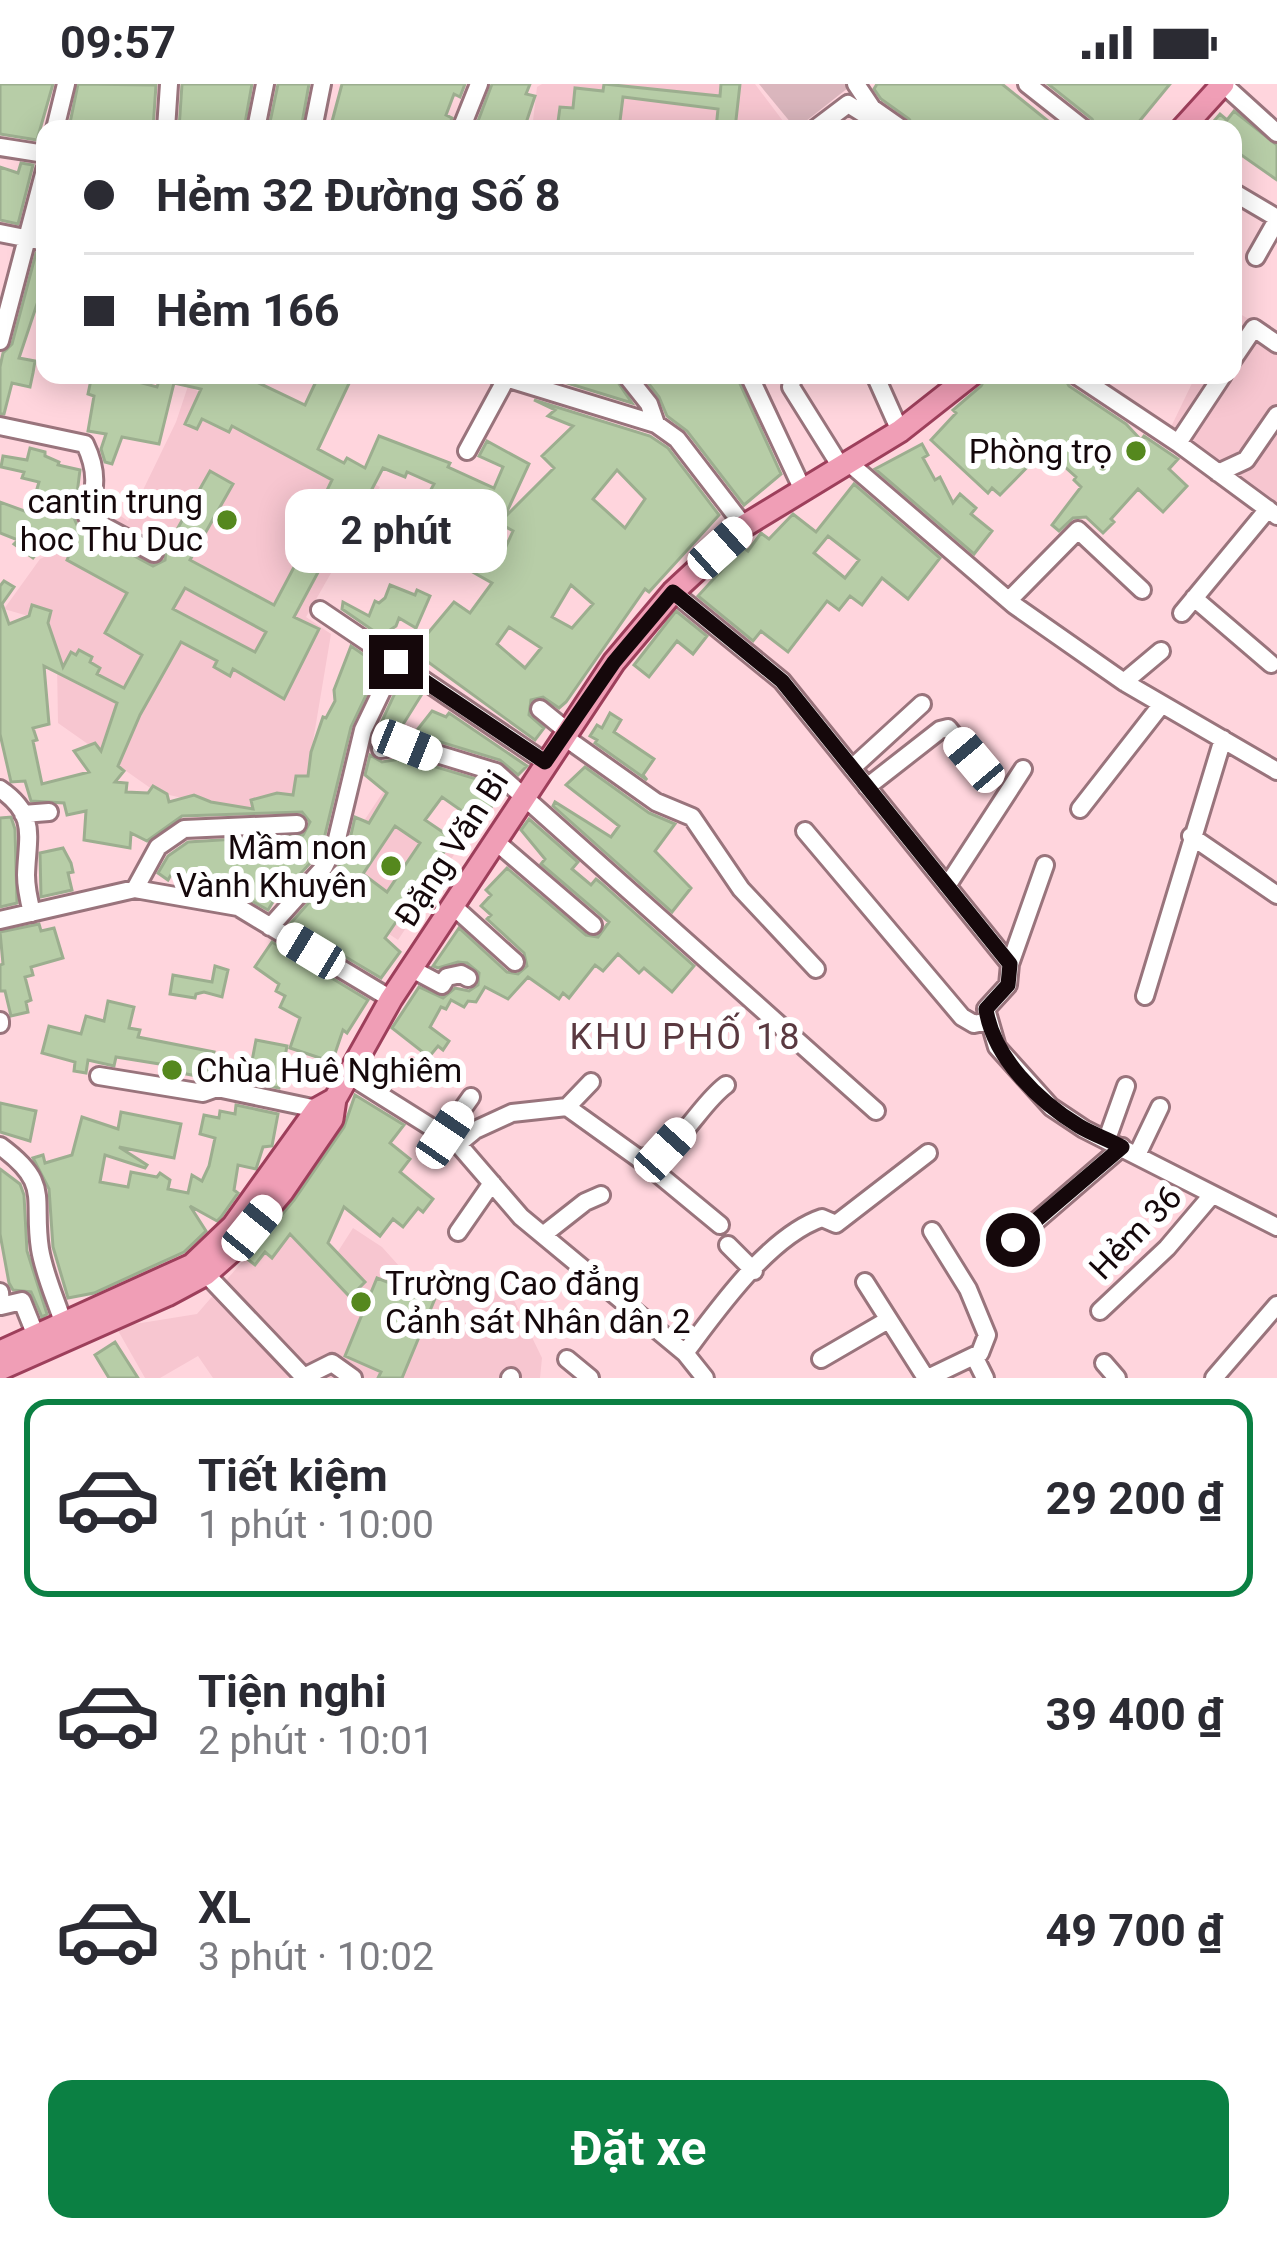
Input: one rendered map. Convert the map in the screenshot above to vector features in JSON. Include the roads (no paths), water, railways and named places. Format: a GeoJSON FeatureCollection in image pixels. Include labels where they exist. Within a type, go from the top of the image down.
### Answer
{"type":"FeatureCollection","features":[{"type":"Feature","properties":{"kind":"main road"},"geometry":{"type":"LineString","coordinates":[[1190,120],[1220,85]]}},
{"type":"Feature","properties":{"kind":"main road","name":"Đặng Văn Bi"},"geometry":{"type":"LineString","coordinates":[[0,1352],[192,1264],[211,1249],[350,1076],[391,999],[545,762],[614,662],[673,592],[744,526],[901,431],[960,384]]}},
{"type":"Feature","properties":{"kind":"main road","name":"Đặng Văn Bi"},"geometry":{"type":"LineString","coordinates":[[0,1369],[113,1321],[206,1274],[282,1192],[332,1119],[326,1104]]}},
{"type":"Feature","properties":{"kind":"street"},"geometry":{"type":"LineString","coordinates":[[57,120],[66,84]]}},
{"type":"Feature","properties":{"kind":"street"},"geometry":{"type":"LineString","coordinates":[[167,120],[169,84]]}},
{"type":"Feature","properties":{"kind":"street"},"geometry":{"type":"LineString","coordinates":[[258,120],[265,84]]}},
{"type":"Feature","properties":{"kind":"street"},"geometry":{"type":"LineString","coordinates":[[315,120],[322,84]]}},
{"type":"Feature","properties":{"kind":"street"},"geometry":{"type":"LineString","coordinates":[[464,120],[478,84]]}},
{"type":"Feature","properties":{"kind":"street"},"geometry":{"type":"LineString","coordinates":[[856,84],[872,108],[889,120]]}},
{"type":"Feature","properties":{"kind":"street"},"geometry":{"type":"LineString","coordinates":[[1027,84],[1073,120]]}},
{"type":"Feature","properties":{"kind":"street"},"geometry":{"type":"LineString","coordinates":[[1220,85],[1277,133]]}},
{"type":"Feature","properties":{"kind":"street"},"geometry":{"type":"LineString","coordinates":[[827,120],[848,104],[874,120]]}},
{"type":"Feature","properties":{"kind":"street"},"geometry":{"type":"LineString","coordinates":[[0,147],[36,153]]}},
{"type":"Feature","properties":{"kind":"street"},"geometry":{"type":"LineString","coordinates":[[1242,198],[1277,219],[1256,256]]}},
{"type":"Feature","properties":{"kind":"street"},"geometry":{"type":"LineString","coordinates":[[0,233],[36,240],[0,341]]}},
{"type":"Feature","properties":{"kind":"street"},"geometry":{"type":"LineString","coordinates":[[1242,345],[1253,328],[1277,344]]}},
{"type":"Feature","properties":{"kind":"street"},"geometry":{"type":"LineString","coordinates":[[467,451],[498,384]]}},
{"type":"Feature","properties":{"kind":"street"},"geometry":{"type":"LineString","coordinates":[[524,384],[656,424],[677,439],[744,526]]}},
{"type":"Feature","properties":{"kind":"street"},"geometry":{"type":"LineString","coordinates":[[633,384],[650,404],[656,424]]}},
{"type":"Feature","properties":{"kind":"street"},"geometry":{"type":"LineString","coordinates":[[753,384],[802,488]]}},
{"type":"Feature","properties":{"kind":"street"},"geometry":{"type":"LineString","coordinates":[[791,384],[845,465],[1010,599],[1124,682],[1277,771]]}},
{"type":"Feature","properties":{"kind":"street"},"geometry":{"type":"LineString","coordinates":[[879,384],[901,431]]}},
{"type":"Feature","properties":{"kind":"street"},"geometry":{"type":"LineString","coordinates":[[1090,384],[1272,513],[1188,606],[1271,664]]}},
{"type":"Feature","properties":{"kind":"street"},"geometry":{"type":"LineString","coordinates":[[1178,443],[1216,384]]}},
{"type":"Feature","properties":{"kind":"street"},"geometry":{"type":"LineString","coordinates":[[1218,473],[1246,460],[1277,415]]}},
{"type":"Feature","properties":{"kind":"street"},"geometry":{"type":"LineString","coordinates":[[0,426],[85,444],[96,466],[87,517],[154,553]]}},
{"type":"Feature","properties":{"kind":"street"},"geometry":{"type":"LineString","coordinates":[[1010,599],[1078,530],[1142,590]]}},
{"type":"Feature","properties":{"kind":"street"},"geometry":{"type":"LineString","coordinates":[[673,592],[782,681],[1010,964]]}},
{"type":"Feature","properties":{"kind":"street"},"geometry":{"type":"LineString","coordinates":[[320,610],[545,762]]}},
{"type":"Feature","properties":{"kind":"street"},"geometry":{"type":"LineString","coordinates":[[1124,682],[1162,651]]}},
{"type":"Feature","properties":{"kind":"street"},"geometry":{"type":"LineString","coordinates":[[270,927],[324,868],[336,843],[364,730],[396,662]]}},
{"type":"Feature","properties":{"kind":"street"},"geometry":{"type":"LineString","coordinates":[[852,768],[922,704]]}},
{"type":"Feature","properties":{"kind":"street"},"geometry":{"type":"LineString","coordinates":[[1079,809],[1162,704]]}},
{"type":"Feature","properties":{"kind":"street"},"geometry":{"type":"LineString","coordinates":[[540,709],[656,802],[692,817],[750,900],[816,969]]}},
{"type":"Feature","properties":{"kind":"street"},"geometry":{"type":"LineString","coordinates":[[868,787],[940,730],[948,728],[974,760]]}},
{"type":"Feature","properties":{"kind":"street"},"geometry":{"type":"LineString","coordinates":[[1145,996],[1222,740]]}},
{"type":"Feature","properties":{"kind":"street"},"geometry":{"type":"LineString","coordinates":[[381,749],[407,745],[496,772],[876,1111]]}},
{"type":"Feature","properties":{"kind":"street"},"geometry":{"type":"LineString","coordinates":[[947,886],[1023,769]]}},
{"type":"Feature","properties":{"kind":"street"},"geometry":{"type":"LineString","coordinates":[[0,789],[15,799],[29,827],[26,881],[32,914]]}},
{"type":"Feature","properties":{"kind":"street"},"geometry":{"type":"LineString","coordinates":[[23,814],[49,812]]}},
{"type":"Feature","properties":{"kind":"street"},"geometry":{"type":"LineString","coordinates":[[136,889],[158,847],[184,829],[297,824]]}},
{"type":"Feature","properties":{"kind":"street"},"geometry":{"type":"LineString","coordinates":[[805,831],[966,1022],[988,1021]]}},
{"type":"Feature","properties":{"kind":"street"},"geometry":{"type":"LineString","coordinates":[[1191,836],[1277,895]]}},
{"type":"Feature","properties":{"kind":"street"},"geometry":{"type":"LineString","coordinates":[[494,840],[592,925]]}},
{"type":"Feature","properties":{"kind":"street"},"geometry":{"type":"LineString","coordinates":[[1045,865],[1010,964],[1008,985],[986,1009],[997,1047],[1051,1107],[1084,1130],[1277,1227]]}},
{"type":"Feature","properties":{"kind":"street"},"geometry":{"type":"LineString","coordinates":[[0,920],[136,889],[238,908],[391,999]]}},
{"type":"Feature","properties":{"kind":"street"},"geometry":{"type":"LineString","coordinates":[[453,906],[515,962]]}},
{"type":"Feature","properties":{"kind":"street"},"geometry":{"type":"LineString","coordinates":[[412,969],[442,985],[447,977],[461,974],[468,978]]}},
{"type":"Feature","properties":{"kind":"street"},"geometry":{"type":"LineString","coordinates":[[99,1076],[203,1094],[217,1088],[326,1104]]}},
{"type":"Feature","properties":{"kind":"street"},"geometry":{"type":"LineString","coordinates":[[350,1076],[451,1139],[543,1235],[686,1353],[705,1378]]}},
{"type":"Feature","properties":{"kind":"street"},"geometry":{"type":"LineString","coordinates":[[451,1139],[512,1114],[567,1107],[590,1082]]}},
{"type":"Feature","properties":{"kind":"street"},"geometry":{"type":"LineString","coordinates":[[640,1158],[655,1157],[665,1150],[726,1085]]}},
{"type":"Feature","properties":{"kind":"street"},"geometry":{"type":"LineString","coordinates":[[1122,1147],[1126,1087]]}},
{"type":"Feature","properties":{"kind":"street"},"geometry":{"type":"LineString","coordinates":[[451,1139],[471,1097]]}},
{"type":"Feature","properties":{"kind":"street"},"geometry":{"type":"LineString","coordinates":[[567,1107],[640,1158],[720,1225]]}},
{"type":"Feature","properties":{"kind":"street"},"geometry":{"type":"LineString","coordinates":[[1013,1240],[1122,1147],[1160,1107]]}},
{"type":"Feature","properties":{"kind":"street"},"geometry":{"type":"LineString","coordinates":[[0,1146],[29,1171],[37,1190],[40,1247],[64,1325]]}},
{"type":"Feature","properties":{"kind":"street"},"geometry":{"type":"LineString","coordinates":[[686,1353],[754,1271],[800,1226],[821,1218],[836,1224],[928,1154]]}},
{"type":"Feature","properties":{"kind":"street"},"geometry":{"type":"LineString","coordinates":[[458,1232],[492,1183]]}},
{"type":"Feature","properties":{"kind":"street"},"geometry":{"type":"LineString","coordinates":[[543,1235],[601,1195]]}},
{"type":"Feature","properties":{"kind":"street","name":"Hẻm 36"},"geometry":{"type":"LineString","coordinates":[[1100,1311],[1179,1235],[1212,1195]]}},
{"type":"Feature","properties":{"kind":"street"},"geometry":{"type":"LineString","coordinates":[[865,1282],[927,1378],[965,1366],[980,1353],[987,1335],[968,1288],[932,1231]]}},
{"type":"Feature","properties":{"kind":"street"},"geometry":{"type":"LineString","coordinates":[[728,1245],[754,1271]]}},
{"type":"Feature","properties":{"kind":"street"},"geometry":{"type":"LineString","coordinates":[[206,1274],[304,1377],[332,1363],[353,1378]]}},
{"type":"Feature","properties":{"kind":"street"},"geometry":{"type":"LineString","coordinates":[[0,1292],[1,1306],[22,1301],[36,1336]]}},
{"type":"Feature","properties":{"kind":"street"},"geometry":{"type":"LineString","coordinates":[[1214,1378],[1277,1305]]}},
{"type":"Feature","properties":{"kind":"street"},"geometry":{"type":"LineString","coordinates":[[821,1359],[888,1320]]}},
{"type":"Feature","properties":{"kind":"street"},"geometry":{"type":"LineString","coordinates":[[567,1359],[590,1378]]}},
{"type":"Feature","properties":{"kind":"street"},"geometry":{"type":"LineString","coordinates":[[1104,1363],[1117,1378]]}},
{"type":"Feature","properties":{"kind":"street"},"geometry":{"type":"LineString","coordinates":[[965,1366],[985,1378]]}},
{"type":"Feature","properties":{"kind":"place","name":"Phòng trọ"},"geometry":{"type":"Point","coordinates":[1136,451]}},
{"type":"Feature","properties":{"kind":"place","name":"cantin trung hoc Thu Duc"},"geometry":{"type":"Point","coordinates":[227,520]}},
{"type":"Feature","properties":{"kind":"place","name":"Mầm non Vành Khuyên"},"geometry":{"type":"Point","coordinates":[391,866]}},
{"type":"Feature","properties":{"kind":"place","name":"Chùa Huê Nghiêm"},"geometry":{"type":"Point","coordinates":[172,1070]}},
{"type":"Feature","properties":{"kind":"place","name":"Trường Cao đẳng Cảnh sát Nhân dân 2"},"geometry":{"type":"Point","coordinates":[361,1302]}},
{"type":"Feature","properties":{"kind":"district","name":"KHU PHỐ 18"},"geometry":{"type":"Point","coordinates":[686,1036]}}]}
